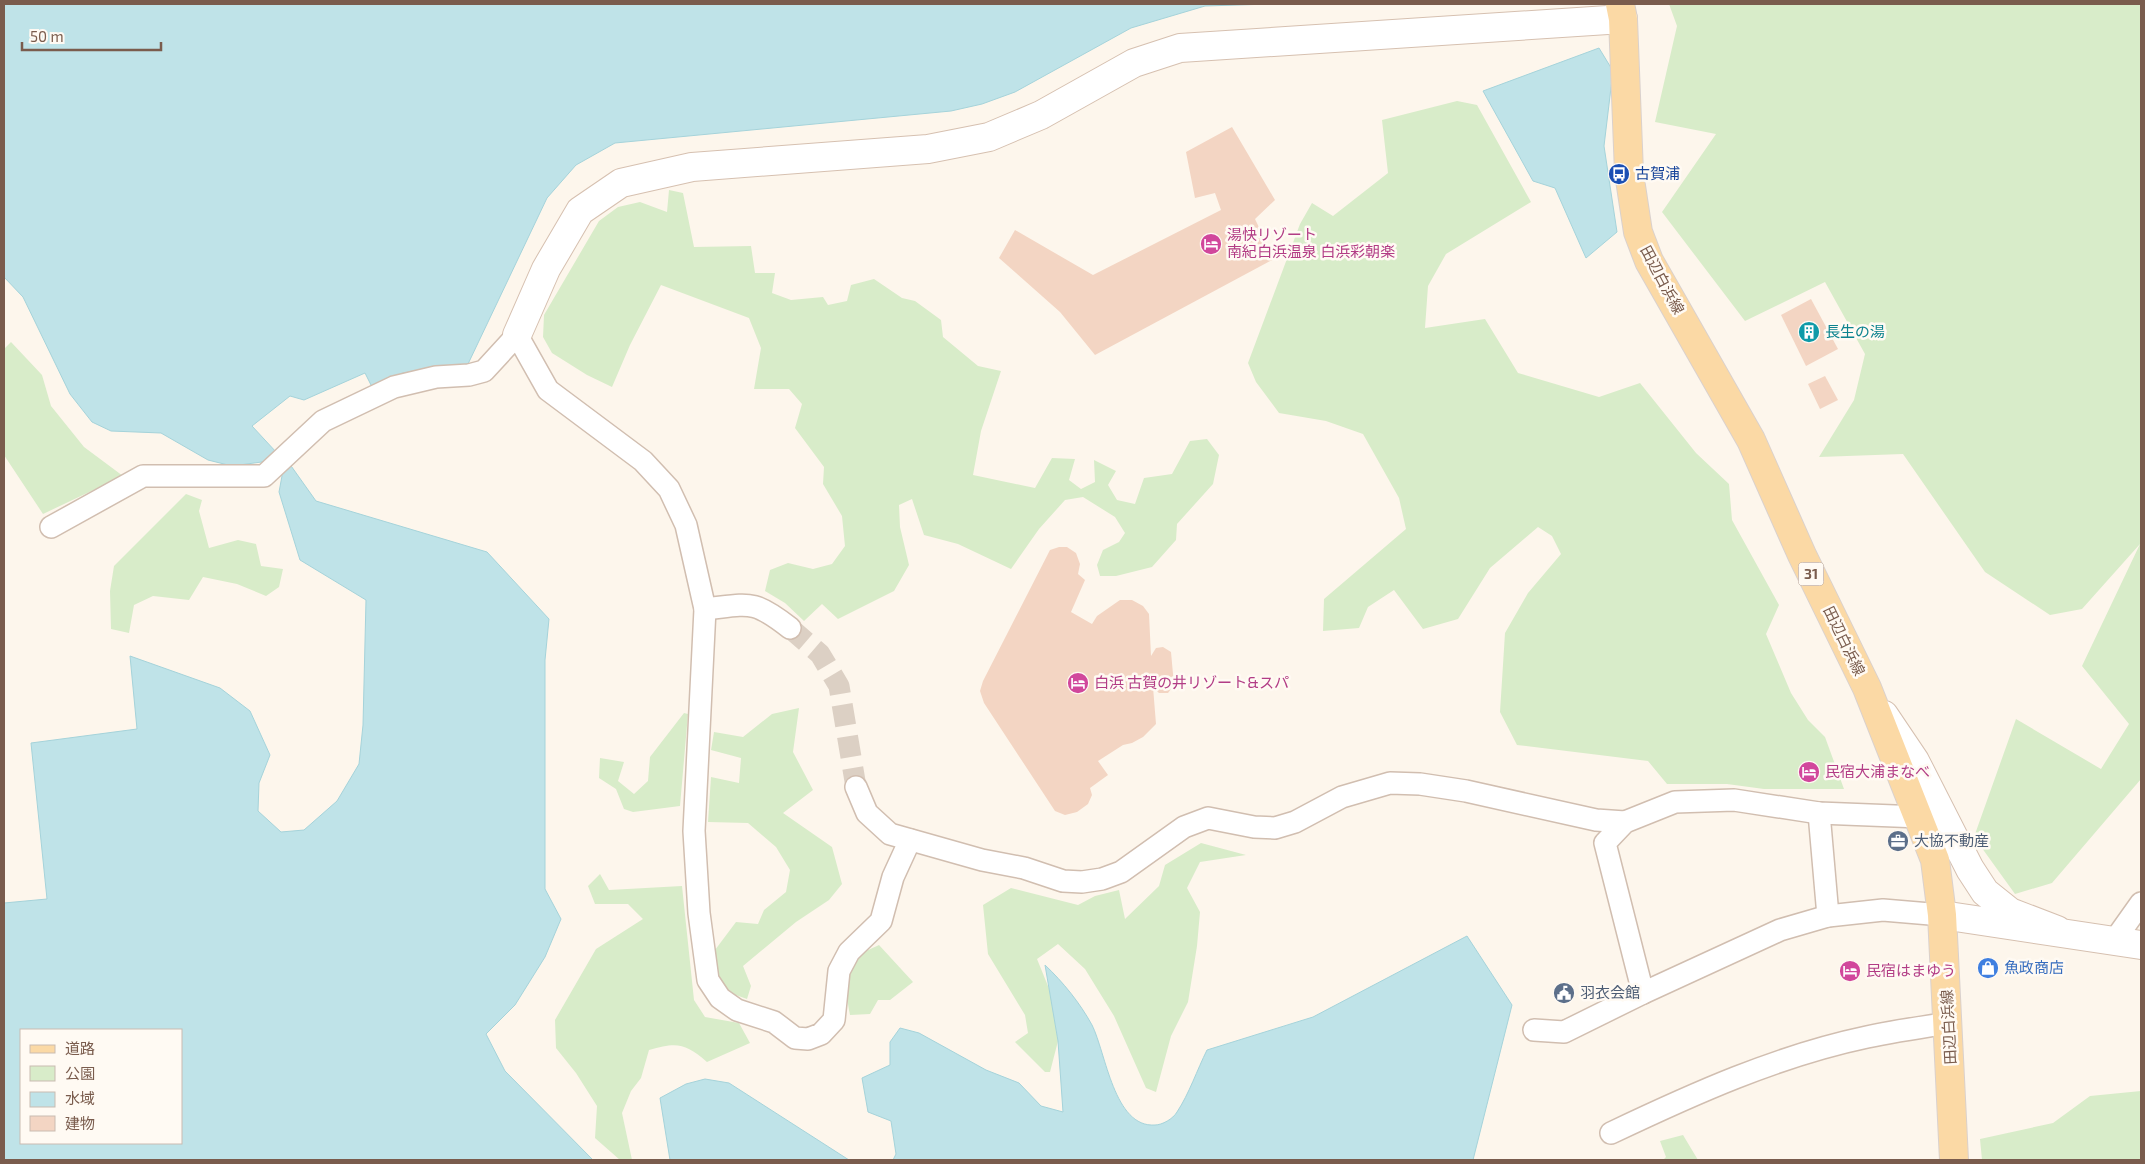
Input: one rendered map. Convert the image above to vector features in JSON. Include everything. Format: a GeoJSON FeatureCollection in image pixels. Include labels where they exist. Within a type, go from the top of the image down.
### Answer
{"type":"FeatureCollection","features":[{"type":"Feature","properties":{"kind":"main road","name":"田辺白浜線"},"geometry":{"type":"LineString","coordinates":[[1622,12],[1629,173],[1638,232],[1649,261],[1751,440],[1802,555],[1867,688],[1920,817],[1935,860],[1942,915],[1949,1023],[1954,1160]]}},
{"type":"Feature","properties":{"kind":"street"},"geometry":{"type":"LineString","coordinates":[[51,527],[144,476],[264,476],[323,421],[394,387],[436,377],[469,375],[484,371],[516,335],[546,269],[580,211],[621,183],[692,167],[928,149],[989,137],[1041,115],[1134,63],[1180,48],[1622,12]]}},
{"type":"Feature","properties":{"kind":"street"},"geometry":{"type":"LineString","coordinates":[[516,335],[548,390],[643,461],[670,489],[686,525],[705,609],[694,831],[704,957],[708,980],[720,998],[736,1010],[774,1022],[795,1038],[808,1040],[821,1034],[834,1020],[839,970],[849,952],[881,921],[893,877],[910,840]]}},
{"type":"Feature","properties":{"kind":"street"},"geometry":{"type":"LineString","coordinates":[[705,609],[749,604],[768,611],[790,628]]}},
{"type":"Feature","properties":{"kind":"street"},"geometry":{"type":"LineString","coordinates":[[1867,688],[1915,761],[1970,869],[1985,892],[2010,912],[2057,930]]}},
{"type":"Feature","properties":{"kind":"street"},"geometry":{"type":"LineString","coordinates":[[856,787],[867,813],[890,834],[982,860],[1024,868],[1063,881],[1082,882],[1102,879],[1121,872],[1184,827],[1208,818],[1254,827],[1275,828],[1295,822],[1342,796],[1390,783],[1420,784],[1466,791],[1596,820],[1625,822],[1675,802],[1734,800],[1819,813],[1920,817]]}},
{"type":"Feature","properties":{"kind":"street"},"geometry":{"type":"LineString","coordinates":[[1819,813],[1828,916]]}},
{"type":"Feature","properties":{"kind":"street"},"geometry":{"type":"LineString","coordinates":[[1625,822],[1605,844],[1643,993]]}},
{"type":"Feature","properties":{"kind":"street"},"geometry":{"type":"LineString","coordinates":[[2114,941],[2141,903]]}},
{"type":"Feature","properties":{"kind":"street"},"geometry":{"type":"LineString","coordinates":[[1534,1030],[1564,1032],[1643,993],[1780,930],[1828,916],[1883,910],[1942,915],[2057,930],[2141,945]]}},
{"type":"Feature","properties":{"kind":"street"},"geometry":{"type":"LineString","coordinates":[[1611,1133],[1697,1092],[1780,1062],[1866,1037],[1949,1023]]}},
{"type":"Feature","properties":{"kind":"green space"},"geometry":{"type":"Polygon","coordinates":[[[1669,4],[2141,4],[2141,779],[2052,883],[2015,894],[1974,837],[2016,719],[2101,769],[2129,724],[2082,666],[2140,544],[2082,609],[2050,615],[1985,572],[1903,454],[1819,457],[1854,400],[1865,354],[1825,282],[1745,321],[1662,212],[1716,134],[1655,122],[1677,26],[1669,4]]]}},
{"type":"Feature","properties":{"kind":"green space"},"geometry":{"type":"Polygon","coordinates":[[[1457,101],[1477,105],[1531,202],[1446,254],[1428,286],[1425,328],[1485,319],[1518,373],[1599,397],[1640,383],[1696,453],[1729,484],[1732,520],[1779,605],[1766,634],[1791,693],[1808,720],[1825,737],[1844,789],[1764,789],[1727,784],[1667,784],[1648,761],[1517,745],[1500,712],[1505,633],[1528,593],[1561,554],[1552,536],[1538,527],[1490,568],[1458,619],[1423,629],[1394,590],[1368,607],[1359,628],[1323,631],[1324,599],[1406,529],[1399,498],[1363,434],[1326,421],[1279,413],[1256,382],[1248,363],[1300,224],[1312,203],[1333,216],[1388,173],[1382,120],[1457,101]]]}},
{"type":"Feature","properties":{"kind":"green space"},"geometry":{"type":"Polygon","coordinates":[[[669,190],[683,193],[694,247],[751,246],[755,273],[775,273],[772,293],[791,300],[823,297],[828,305],[847,301],[851,285],[874,279],[902,298],[915,301],[941,320],[943,337],[978,366],[1001,371],[981,431],[973,475],[1035,488],[1052,458],[1075,459],[1069,480],[1081,489],[1095,482],[1094,460],[1116,471],[1108,485],[1117,500],[1135,504],[1144,478],[1172,474],[1190,441],[1207,439],[1219,455],[1213,484],[1177,524],[1176,540],[1152,567],[1116,576],[1100,576],[1097,565],[1103,550],[1119,542],[1125,533],[1115,517],[1083,497],[1065,500],[1039,529],[1011,569],[958,544],[924,535],[912,499],[899,505],[900,527],[909,565],[894,591],[838,619],[822,604],[804,621],[785,603],[765,591],[770,570],[788,563],[813,569],[832,564],[845,546],[842,516],[823,484],[824,467],[795,428],[802,404],[789,389],[754,389],[761,348],[749,318],[661,285],[630,345],[612,387],[587,375],[552,353],[543,337],[544,315],[599,221],[618,207],[640,202],[667,212],[669,190]]]}},
{"type":"Feature","properties":{"kind":"green space"},"geometry":{"type":"Polygon","coordinates":[[[11,342],[42,375],[51,406],[84,447],[123,476],[43,514],[4,455],[4,349],[11,342]]]}},
{"type":"Feature","properties":{"kind":"green space"},"geometry":{"type":"Polygon","coordinates":[[[186,494],[202,500],[199,511],[209,548],[238,540],[256,544],[261,566],[283,569],[279,587],[266,596],[237,584],[203,577],[189,600],[153,596],[134,605],[129,633],[111,629],[110,591],[114,566],[186,494]]]}},
{"type":"Feature","properties":{"kind":"green space"},"geometry":{"type":"Polygon","coordinates":[[[799,708],[793,752],[813,790],[783,813],[832,847],[842,884],[829,900],[796,922],[743,966],[751,986],[747,999],[730,993],[715,973],[715,950],[736,922],[758,924],[764,910],[786,892],[790,870],[776,847],[748,823],[708,822],[711,777],[739,783],[741,758],[711,750],[714,732],[743,737],[772,714],[799,708]]]}},
{"type":"Feature","properties":{"kind":"green space"},"geometry":{"type":"Polygon","coordinates":[[[684,713],[688,714],[680,806],[633,812],[624,809],[616,789],[599,778],[600,758],[624,762],[618,781],[634,794],[648,781],[650,757],[684,713]]]}},
{"type":"Feature","properties":{"kind":"green space"},"geometry":{"type":"Polygon","coordinates":[[[1201,843],[1246,855],[1200,862],[1187,888],[1200,912],[1197,946],[1188,1002],[1171,1036],[1156,1092],[1146,1088],[1114,1016],[1085,969],[1058,944],[1037,959],[1050,991],[1058,1041],[1050,1072],[1045,1072],[1015,1042],[1028,1033],[1025,1015],[988,954],[983,905],[1011,888],[1078,905],[1095,896],[1119,890],[1125,919],[1159,886],[1165,865],[1201,843]]]}},
{"type":"Feature","properties":{"kind":"green space"},"geometry":{"type":"Polygon","coordinates":[[[600,874],[609,890],[682,886],[694,1000],[705,1017],[739,1023],[750,1043],[707,1062],[693,1051],[680,1046],[674,1045],[649,1050],[641,1078],[631,1091],[622,1113],[632,1160],[620,1160],[595,1138],[597,1106],[576,1073],[556,1048],[555,1020],[596,949],[643,919],[628,904],[595,904],[588,886],[600,874]]]}},
{"type":"Feature","properties":{"kind":"green space"},"geometry":{"type":"Polygon","coordinates":[[[879,945],[913,982],[890,1000],[878,1000],[870,1014],[850,1015],[847,999],[847,982],[851,966],[865,951],[879,945]]]}},
{"type":"Feature","properties":{"kind":"green space"},"geometry":{"type":"Polygon","coordinates":[[[2141,1091],[2141,1160],[1982,1160],[1980,1139],[2053,1123],[2090,1096],[2141,1091]]]}},
{"type":"Feature","properties":{"kind":"green space"},"geometry":{"type":"Polygon","coordinates":[[[1683,1135],[1698,1160],[1663,1160],[1666,1157],[1660,1141],[1683,1135]]]}},
{"type":"Feature","properties":{"kind":"water"},"geometry":{"type":"Polygon","coordinates":[[[4,4],[1270,4],[1205,6],[1131,28],[1015,92],[982,104],[951,111],[615,143],[576,165],[547,198],[468,364],[403,373],[372,387],[365,373],[304,400],[290,396],[252,426],[277,453],[269,461],[232,466],[208,460],[161,433],[111,431],[92,422],[70,394],[23,297],[4,277],[4,4]]]}},
{"type":"Feature","properties":{"kind":"water"},"geometry":{"type":"Polygon","coordinates":[[[1599,48],[1613,71],[1604,146],[1617,232],[1586,258],[1555,188],[1533,181],[1483,91],[1599,48]]]}},
{"type":"Feature","properties":{"kind":"water"},"geometry":{"type":"Polygon","coordinates":[[[289,463],[316,501],[487,552],[549,619],[545,660],[545,889],[561,919],[545,957],[515,1005],[486,1034],[505,1071],[593,1160],[4,1160],[4,903],[47,899],[31,743],[137,729],[130,656],[220,688],[250,711],[270,755],[259,783],[258,811],[281,832],[304,830],[337,801],[359,764],[363,725],[366,600],[300,560],[279,492],[282,476],[280,471],[289,463]]]}},
{"type":"Feature","properties":{"kind":"water"},"geometry":{"type":"Polygon","coordinates":[[[1467,936],[1512,1005],[1473,1160],[893,1160],[896,1154],[891,1121],[868,1112],[862,1078],[890,1065],[890,1042],[900,1028],[919,1033],[986,1070],[1019,1083],[1041,1106],[1063,1112],[1058,1041],[1045,965],[1071,993],[1092,1025],[1113,1087],[1130,1115],[1141,1123],[1161,1124],[1177,1112],[1207,1050],[1313,1017],[1467,936]]]}},
{"type":"Feature","properties":{"kind":"water"},"geometry":{"type":"Polygon","coordinates":[[[705,1079],[729,1083],[849,1160],[670,1160],[660,1098],[686,1084],[705,1079]]]}},
{"type":"Feature","properties":{"kind":"building","name":"湯快リゾート 南紀白浜温泉 白浜彩朝楽"},"geometry":{"type":"Polygon","coordinates":[[[1232,127],[1275,200],[1255,219],[1274,259],[1095,355],[1060,312],[999,258],[1015,230],[1093,275],[1221,210],[1215,193],[1195,198],[1186,152],[1232,127]]]}},
{"type":"Feature","properties":{"kind":"building","name":"長生の湯"},"geometry":{"type":"Polygon","coordinates":[[[1811,299],[1838,349],[1806,366],[1781,315],[1811,299]]]}},
{"type":"Feature","properties":{"kind":"building"},"geometry":{"type":"Polygon","coordinates":[[[1825,376],[1838,400],[1820,409],[1808,384],[1825,376]]]}},
{"type":"Feature","properties":{"kind":"building","name":"白浜 古賀の井リゾート&スパ"},"geometry":{"type":"Polygon","coordinates":[[[1067,547],[1076,553],[1080,564],[1078,574],[1085,580],[1071,612],[1092,624],[1097,616],[1120,600],[1132,600],[1143,606],[1149,614],[1151,656],[1156,648],[1163,647],[1171,652],[1174,685],[1168,693],[1159,693],[1153,687],[1156,724],[1143,737],[1123,745],[1098,761],[1108,775],[1090,788],[1092,795],[1088,804],[1077,812],[1065,815],[1055,811],[984,703],[980,691],[983,681],[1050,550],[1067,547]]]}},
{"type":"Feature","properties":{"kind":"tunnel"},"geometry":{"type":"LineString","coordinates":[[790,628],[820,654],[839,686],[856,787]]}},
{"type":"Feature","properties":{"kind":"place","name":"古賀浦"},"geometry":{"type":"Point","coordinates":[1619,174]}},
{"type":"Feature","properties":{"kind":"place","name":"湯快リゾート 南紀白浜温泉 白浜彩朝楽"},"geometry":{"type":"Point","coordinates":[1211,244]}},
{"type":"Feature","properties":{"kind":"place","name":"長生の湯"},"geometry":{"type":"Point","coordinates":[1809,332]}},
{"type":"Feature","properties":{"kind":"place","name":"白浜 古賀の井リゾート&スパ"},"geometry":{"type":"Point","coordinates":[1078,683]}},
{"type":"Feature","properties":{"kind":"place","name":"民宿大浦まなべ"},"geometry":{"type":"Point","coordinates":[1809,772]}},
{"type":"Feature","properties":{"kind":"place","name":"大協不動産"},"geometry":{"type":"Point","coordinates":[1898,841]}},
{"type":"Feature","properties":{"kind":"place","name":"魚政商店"},"geometry":{"type":"Point","coordinates":[1988,968]}},
{"type":"Feature","properties":{"kind":"place","name":"民宿はまゆう"},"geometry":{"type":"Point","coordinates":[1850,971]}},
{"type":"Feature","properties":{"kind":"place","name":"羽衣会館"},"geometry":{"type":"Point","coordinates":[1564,993]}}]}
